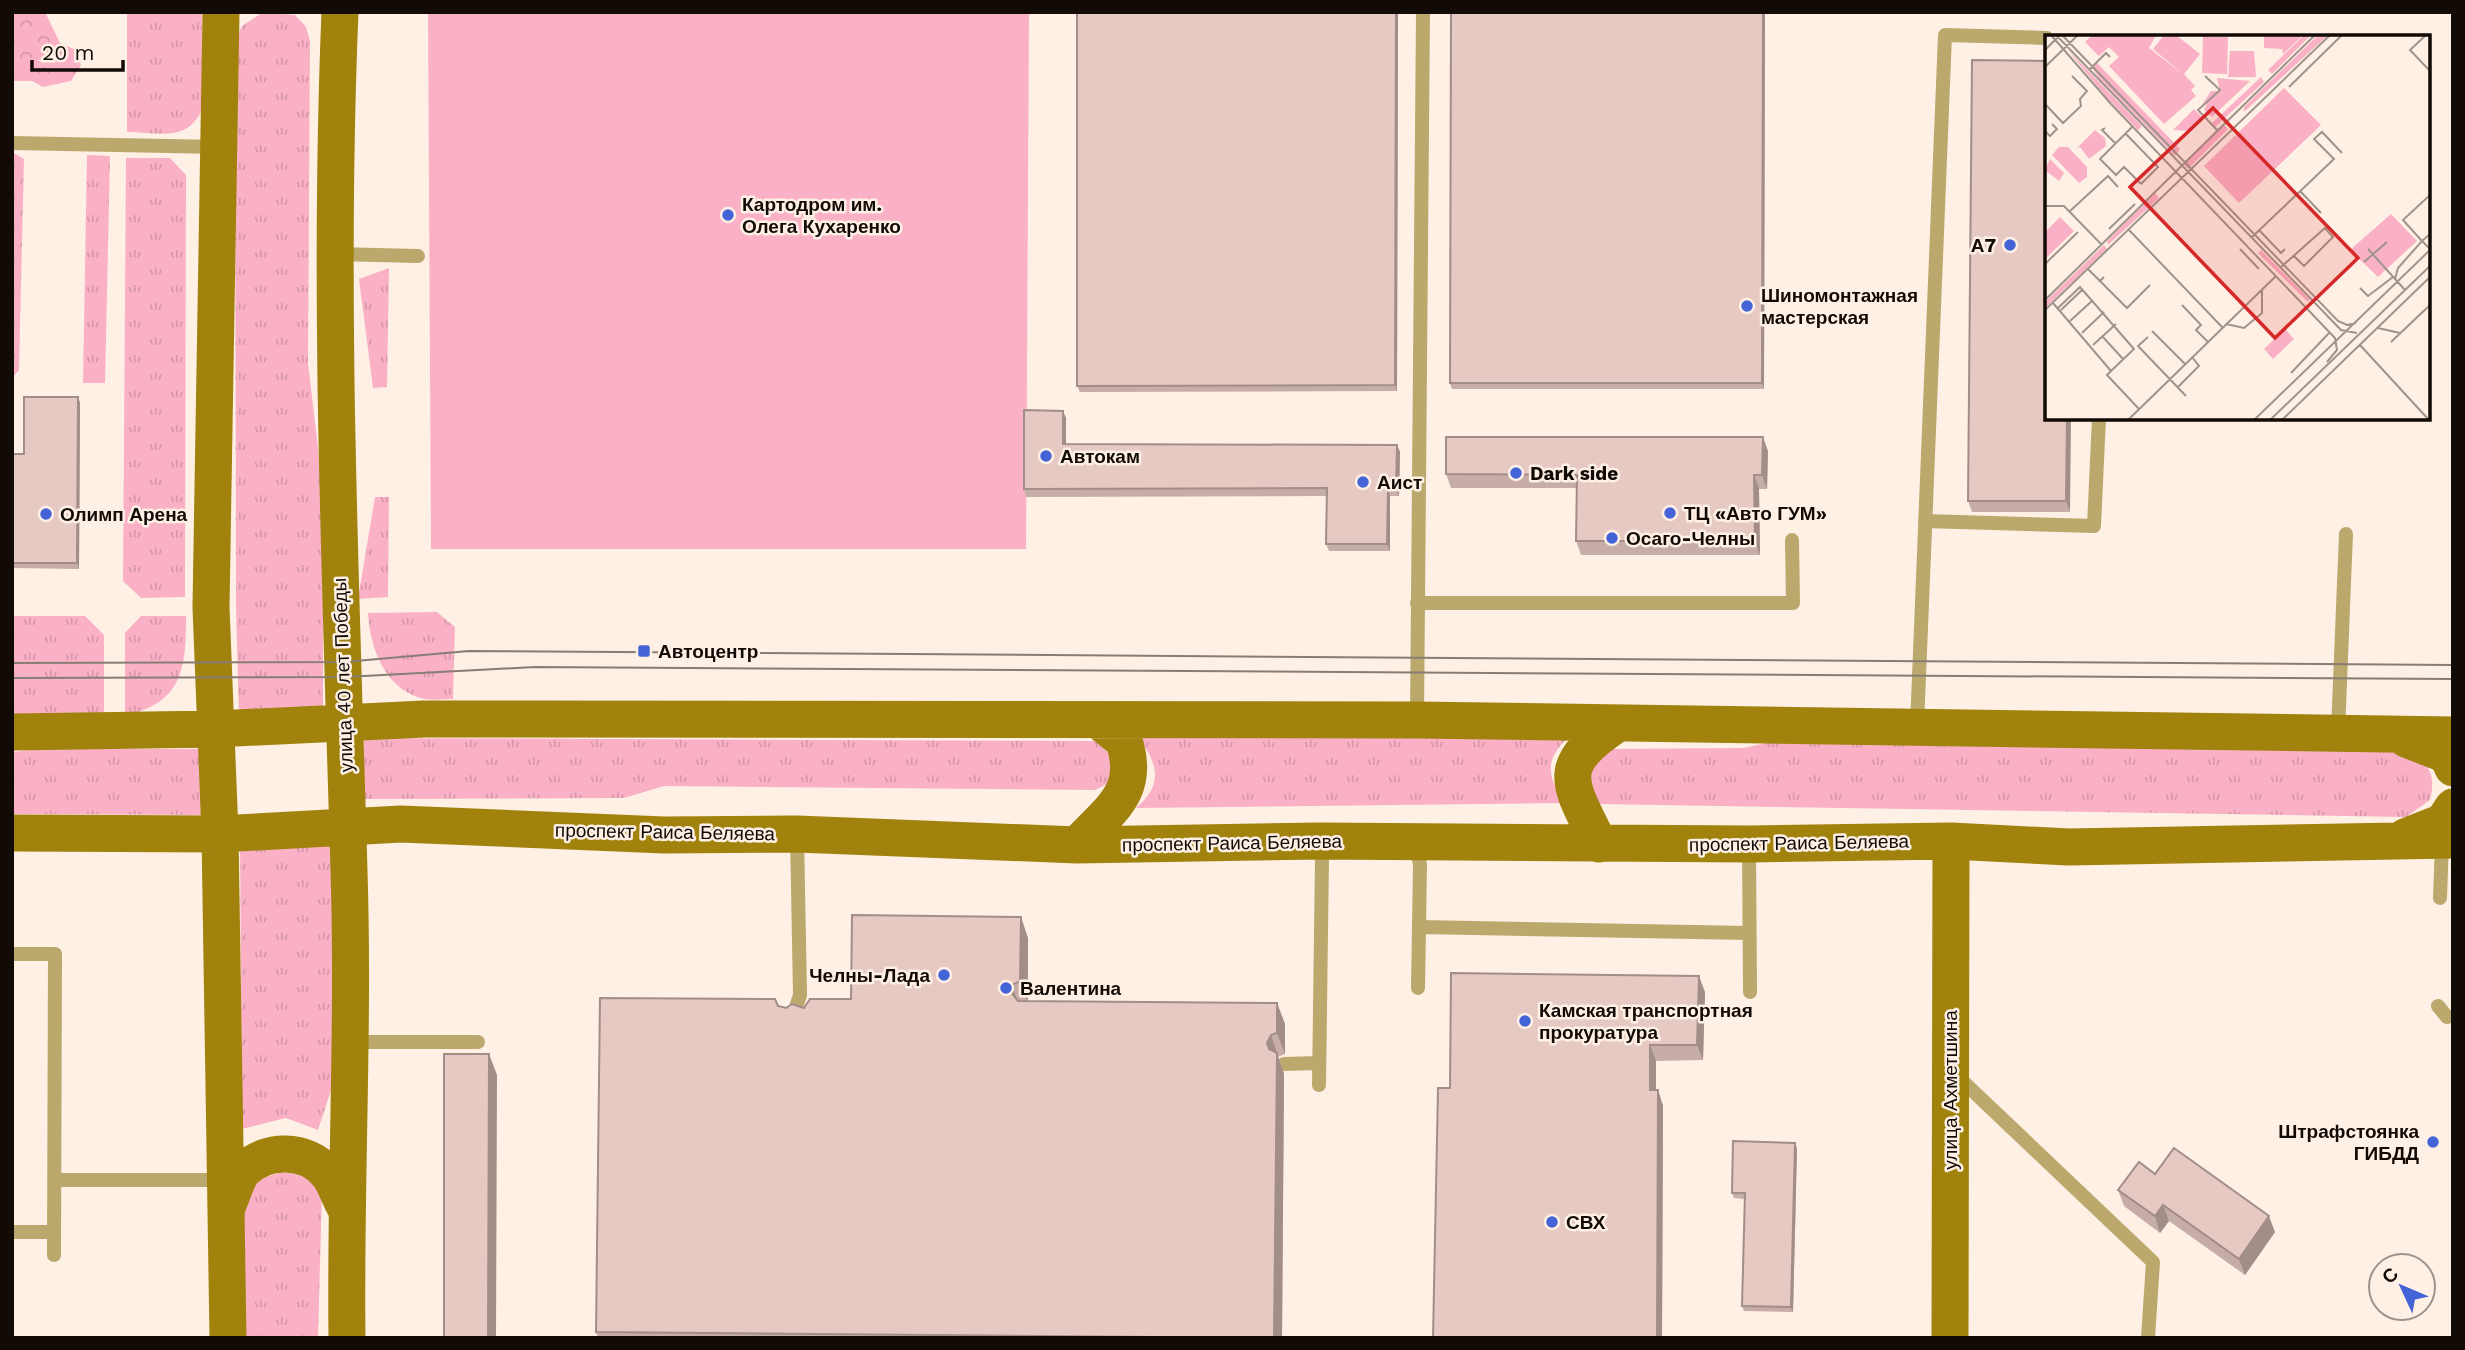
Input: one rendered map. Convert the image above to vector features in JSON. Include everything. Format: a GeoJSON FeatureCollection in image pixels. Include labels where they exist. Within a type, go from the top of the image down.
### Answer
{"type":"FeatureCollection","features":[{"type":"Feature","properties":{"kind":"street"},"geometry":{"type":"LineString","coordinates":[[316,12],[331,29],[339,28]]}},
{"type":"Feature","properties":{"kind":"street"},"geometry":{"type":"LineString","coordinates":[[224,16],[211,607],[220,834],[228,1338]]}},
{"type":"Feature","properties":{"kind":"street","name":"улица 40 лет Победы"},"geometry":{"type":"LineString","coordinates":[[339,28],[333,254],[336,487],[347,826],[347,1338]]}},
{"type":"Feature","properties":{"kind":"street"},"geometry":{"type":"LineString","coordinates":[[12,732],[345,725],[424,719],[1417,720],[2453,735]]}},
{"type":"Feature","properties":{"kind":"street"},"geometry":{"type":"LineString","coordinates":[[1077,845],[1128,787],[1130,774],[1124,741],[1098,720]]}},
{"type":"Feature","properties":{"kind":"street"},"geometry":{"type":"LineString","coordinates":[[1599,844],[1571,785],[1574,761],[1591,741],[1617,724]]}},
{"type":"Feature","properties":{"kind":"street"},"geometry":{"type":"LineString","coordinates":[[2393,734],[2447,755],[2453,768]]}},
{"type":"Feature","properties":{"kind":"street","name":"проспект Раиса Беляева"},"geometry":{"type":"LineString","coordinates":[[12,833],[220,834],[401,824],[664,835],[797,834],[1077,845],[1319,841],[1749,845],[1951,841],[2069,847],[2397,839],[2443,822],[2449,829]]}},
{"type":"Feature","properties":{"kind":"street","name":"улица Ахметшина"},"geometry":{"type":"LineString","coordinates":[[1950,1338],[1951,841]]}},
{"type":"Feature","properties":{"kind":"street"},"geometry":{"type":"LineString","coordinates":[[225,1197],[241,1173],[261,1157],[289,1154],[311,1158],[328,1174],[345,1208]]}},
{"type":"Feature","properties":{"kind":"lane"},"geometry":{"type":"LineString","coordinates":[[1417,720],[1423,12]]}},
{"type":"Feature","properties":{"kind":"lane"},"geometry":{"type":"LineString","coordinates":[[1917,727],[1945,35],[2045,38]]}},
{"type":"Feature","properties":{"kind":"lane"},"geometry":{"type":"LineString","coordinates":[[12,143],[60,149],[220,147]]}},
{"type":"Feature","properties":{"kind":"lane"},"geometry":{"type":"LineString","coordinates":[[333,254],[418,256]]}},
{"type":"Feature","properties":{"kind":"lane"},"geometry":{"type":"LineString","coordinates":[[1925,521],[2094,526],[2099,420]]}},
{"type":"Feature","properties":{"kind":"lane"},"geometry":{"type":"LineString","coordinates":[[2337,733],[2346,534]]}},
{"type":"Feature","properties":{"kind":"lane"},"geometry":{"type":"LineString","coordinates":[[1417,603],[1793,603],[1792,540]]}},
{"type":"Feature","properties":{"kind":"lane"},"geometry":{"type":"LineString","coordinates":[[2440,898],[2449,829]]}},
{"type":"Feature","properties":{"kind":"lane"},"geometry":{"type":"LineString","coordinates":[[797,834],[800,995],[808,1020]]}},
{"type":"Feature","properties":{"kind":"lane"},"geometry":{"type":"LineString","coordinates":[[1319,841],[1322,858],[1319,1085]]}},
{"type":"Feature","properties":{"kind":"lane"},"geometry":{"type":"LineString","coordinates":[[1416,842],[1420,865],[1418,988]]}},
{"type":"Feature","properties":{"kind":"lane"},"geometry":{"type":"LineString","coordinates":[[1749,845],[1750,992]]}},
{"type":"Feature","properties":{"kind":"lane"},"geometry":{"type":"LineString","coordinates":[[1419,927],[1749,933]]}},
{"type":"Feature","properties":{"kind":"lane"},"geometry":{"type":"LineString","coordinates":[[12,954],[55,954],[54,1255]]}},
{"type":"Feature","properties":{"kind":"lane"},"geometry":{"type":"LineString","coordinates":[[792,1020],[800,995]]}},
{"type":"Feature","properties":{"kind":"lane"},"geometry":{"type":"LineString","coordinates":[[348,1042],[478,1042]]}},
{"type":"Feature","properties":{"kind":"lane"},"geometry":{"type":"LineString","coordinates":[[1284,1063],[1319,1063]]}},
{"type":"Feature","properties":{"kind":"lane"},"geometry":{"type":"LineString","coordinates":[[1950,1070],[2153,1262],[2148,1338]]}},
{"type":"Feature","properties":{"kind":"lane"},"geometry":{"type":"LineString","coordinates":[[54,1180],[225,1197]]}},
{"type":"Feature","properties":{"kind":"lane"},"geometry":{"type":"LineString","coordinates":[[12,1232],[54,1232]]}},
{"type":"Feature","properties":{"kind":"green space"},"geometry":{"type":"Polygon","coordinates":[[[12,12],[45,12],[60,43],[76,50],[81,65],[71,81],[43,87],[32,81],[12,81],[12,12]]]}},
{"type":"Feature","properties":{"kind":"green space"},"geometry":{"type":"Polygon","coordinates":[[[127,12],[202,12],[202,110],[188,127],[180,131],[161,134],[127,132],[127,12]]]}},
{"type":"Feature","properties":{"kind":"green space"},"geometry":{"type":"Polygon","coordinates":[[[263,12],[295,15],[306,27],[310,41],[308,363],[323,491],[323,713],[239,715],[236,607],[235,42],[242,26],[263,12]]]}},
{"type":"Feature","properties":{"kind":"green space","name":"Картодром им. Олега Кухаренко"},"geometry":{"type":"Polygon","coordinates":[[[428,12],[1029,12],[1026,549],[431,549],[428,12]]]}},
{"type":"Feature","properties":{"kind":"green space"},"geometry":{"type":"Polygon","coordinates":[[[12,152],[24,159],[19,370],[12,378],[12,152]]]}},
{"type":"Feature","properties":{"kind":"green space"},"geometry":{"type":"Polygon","coordinates":[[[87,155],[110,156],[105,383],[83,383],[87,155]]]}},
{"type":"Feature","properties":{"kind":"green space"},"geometry":{"type":"Polygon","coordinates":[[[126,158],[170,158],[186,175],[185,597],[141,598],[123,581],[126,158]]]}},
{"type":"Feature","properties":{"kind":"green space"},"geometry":{"type":"Polygon","coordinates":[[[389,268],[387,387],[373,388],[359,279],[389,268]]]}},
{"type":"Feature","properties":{"kind":"green space"},"geometry":{"type":"Polygon","coordinates":[[[375,497],[389,497],[388,597],[358,599],[375,497]]]}},
{"type":"Feature","properties":{"kind":"green space"},"geometry":{"type":"Polygon","coordinates":[[[437,612],[455,627],[453,699],[420,698],[397,685],[381,664],[369,626],[368,613],[437,612]]]}},
{"type":"Feature","properties":{"kind":"green space"},"geometry":{"type":"Polygon","coordinates":[[[12,616],[85,616],[104,635],[104,716],[12,716],[12,616]]]}},
{"type":"Feature","properties":{"kind":"green space"},"geometry":{"type":"Polygon","coordinates":[[[141,616],[186,616],[185,652],[177,681],[170,692],[144,710],[125,716],[125,633],[141,616]]]}},
{"type":"Feature","properties":{"kind":"green space"},"geometry":{"type":"Polygon","coordinates":[[[1571,735],[1556,752],[1551,767],[1551,775],[1563,803],[1136,808],[1151,791],[1155,774],[1150,756],[1138,737],[1571,735]]]}},
{"type":"Feature","properties":{"kind":"green space"},"geometry":{"type":"Polygon","coordinates":[[[1798,736],[2411,751],[2427,766],[2432,778],[2432,792],[2430,800],[2406,817],[1597,804],[1585,767],[1602,749],[1743,748],[1798,736]]]}},
{"type":"Feature","properties":{"kind":"green space"},"geometry":{"type":"Polygon","coordinates":[[[364,738],[1097,741],[1115,760],[1109,783],[1095,790],[664,786],[624,798],[363,799],[364,738]]]}},
{"type":"Feature","properties":{"kind":"green space"},"geometry":{"type":"Polygon","coordinates":[[[41,749],[202,749],[202,815],[12,814],[12,752],[41,749]]]}},
{"type":"Feature","properties":{"kind":"green space"},"geometry":{"type":"Polygon","coordinates":[[[240,836],[333,836],[333,1084],[318,1130],[286,1118],[242,1129],[240,836]]]}},
{"type":"Feature","properties":{"kind":"green space"},"geometry":{"type":"Polygon","coordinates":[[[282,1172],[304,1177],[322,1191],[318,1338],[241,1338],[238,1238],[242,1202],[255,1183],[282,1172]]]}},
{"type":"Feature","properties":{"kind":"building"},"geometry":{"type":"Polygon","coordinates":[[[1077,12],[1396,12],[1395,385],[1077,386],[1077,12]]]}},
{"type":"Feature","properties":{"kind":"building"},"geometry":{"type":"Polygon","coordinates":[[[1451,12],[1763,12],[1762,383],[1450,383],[1451,12]]]}},
{"type":"Feature","properties":{"kind":"building","name":"А7"},"geometry":{"type":"Polygon","coordinates":[[[1972,60],[2045,61],[2045,420],[2067,420],[2066,501],[1968,501],[1972,60]]]}},
{"type":"Feature","properties":{"kind":"building","name":"Олимп Арена"},"geometry":{"type":"Polygon","coordinates":[[[24,397],[78,397],[77,563],[12,563],[12,454],[24,454],[24,397]]]}},
{"type":"Feature","properties":{"kind":"building"},"geometry":{"type":"Polygon","coordinates":[[[1024,410],[1063,411],[1063,444],[1397,445],[1396,488],[1388,488],[1387,544],[1326,544],[1327,488],[1024,489],[1024,410]]]}},
{"type":"Feature","properties":{"kind":"building"},"geometry":{"type":"Polygon","coordinates":[[[1446,437],[1763,437],[1762,475],[1754,475],[1755,541],[1576,541],[1577,475],[1446,474],[1446,437]]]}},
{"type":"Feature","properties":{"kind":"building"},"geometry":{"type":"Polygon","coordinates":[[[852,915],[1021,917],[1020,981],[1012,985],[1010,991],[1018,1001],[1277,1003],[1277,1033],[1271,1035],[1267,1043],[1269,1049],[1277,1053],[1274,1338],[596,1332],[600,998],[775,999],[778,1006],[786,1008],[792,1004],[804,1008],[810,999],[851,999],[852,915]]]}},
{"type":"Feature","properties":{"kind":"building","name":"СВХ"},"geometry":{"type":"Polygon","coordinates":[[[1451,973],[1699,976],[1697,1045],[1650,1045],[1650,1090],[1658,1090],[1657,1338],[1433,1338],[1438,1088],[1450,1088],[1451,973]]]}},
{"type":"Feature","properties":{"kind":"building"},"geometry":{"type":"Polygon","coordinates":[[[444,1054],[489,1054],[488,1338],[444,1338],[444,1054]]]}},
{"type":"Feature","properties":{"kind":"building"},"geometry":{"type":"Polygon","coordinates":[[[1733,1141],[1795,1143],[1791,1307],[1742,1306],[1745,1193],[1732,1193],[1733,1141]]]}},
{"type":"Feature","properties":{"kind":"building"},"geometry":{"type":"Polygon","coordinates":[[[2174,1148],[2269,1216],[2239,1259],[2163,1205],[2155,1216],[2118,1190],[2139,1162],[2155,1174],[2174,1148]]]}},
{"type":"Feature","properties":{"kind":"tram line"},"geometry":{"type":"LineString","coordinates":[[12,663],[344,662],[469,651],[2453,665]]}},
{"type":"Feature","properties":{"kind":"tram line"},"geometry":{"type":"LineString","coordinates":[[12,678],[345,677],[535,667],[2453,679]]}},
{"type":"Feature","properties":{"kind":"place","name":"Картодром им. Олега Кухаренко"},"geometry":{"type":"Point","coordinates":[728,215]}},
{"type":"Feature","properties":{"kind":"place","name":"А7"},"geometry":{"type":"Point","coordinates":[2010,245]}},
{"type":"Feature","properties":{"kind":"place","name":"Шиномонтажная мастерская"},"geometry":{"type":"Point","coordinates":[1747,306]}},
{"type":"Feature","properties":{"kind":"place","name":"Автокам"},"geometry":{"type":"Point","coordinates":[1046,456]}},
{"type":"Feature","properties":{"kind":"place","name":"Dark side"},"geometry":{"type":"Point","coordinates":[1516,473]}},
{"type":"Feature","properties":{"kind":"place","name":"Аист"},"geometry":{"type":"Point","coordinates":[1363,482]}},
{"type":"Feature","properties":{"kind":"place","name":"ТЦ «Авто ГУМ»"},"geometry":{"type":"Point","coordinates":[1670,513]}},
{"type":"Feature","properties":{"kind":"place","name":"Олимп Арена"},"geometry":{"type":"Point","coordinates":[46,514]}},
{"type":"Feature","properties":{"kind":"place","name":"Осаго-Челны"},"geometry":{"type":"Point","coordinates":[1612,538]}},
{"type":"Feature","properties":{"kind":"place","name":"Автоцентр"},"geometry":{"type":"Point","coordinates":[644,651]}},
{"type":"Feature","properties":{"kind":"place","name":"Челны-Лада"},"geometry":{"type":"Point","coordinates":[944,975]}},
{"type":"Feature","properties":{"kind":"place","name":"Валентина"},"geometry":{"type":"Point","coordinates":[1006,988]}},
{"type":"Feature","properties":{"kind":"place","name":"Камская транспортная прокуратура"},"geometry":{"type":"Point","coordinates":[1525,1021]}},
{"type":"Feature","properties":{"kind":"place","name":"Штрафстоянка ГИБДД"},"geometry":{"type":"Point","coordinates":[2433,1142]}},
{"type":"Feature","properties":{"kind":"place","name":"СВХ"},"geometry":{"type":"Point","coordinates":[1552,1222]}}]}
